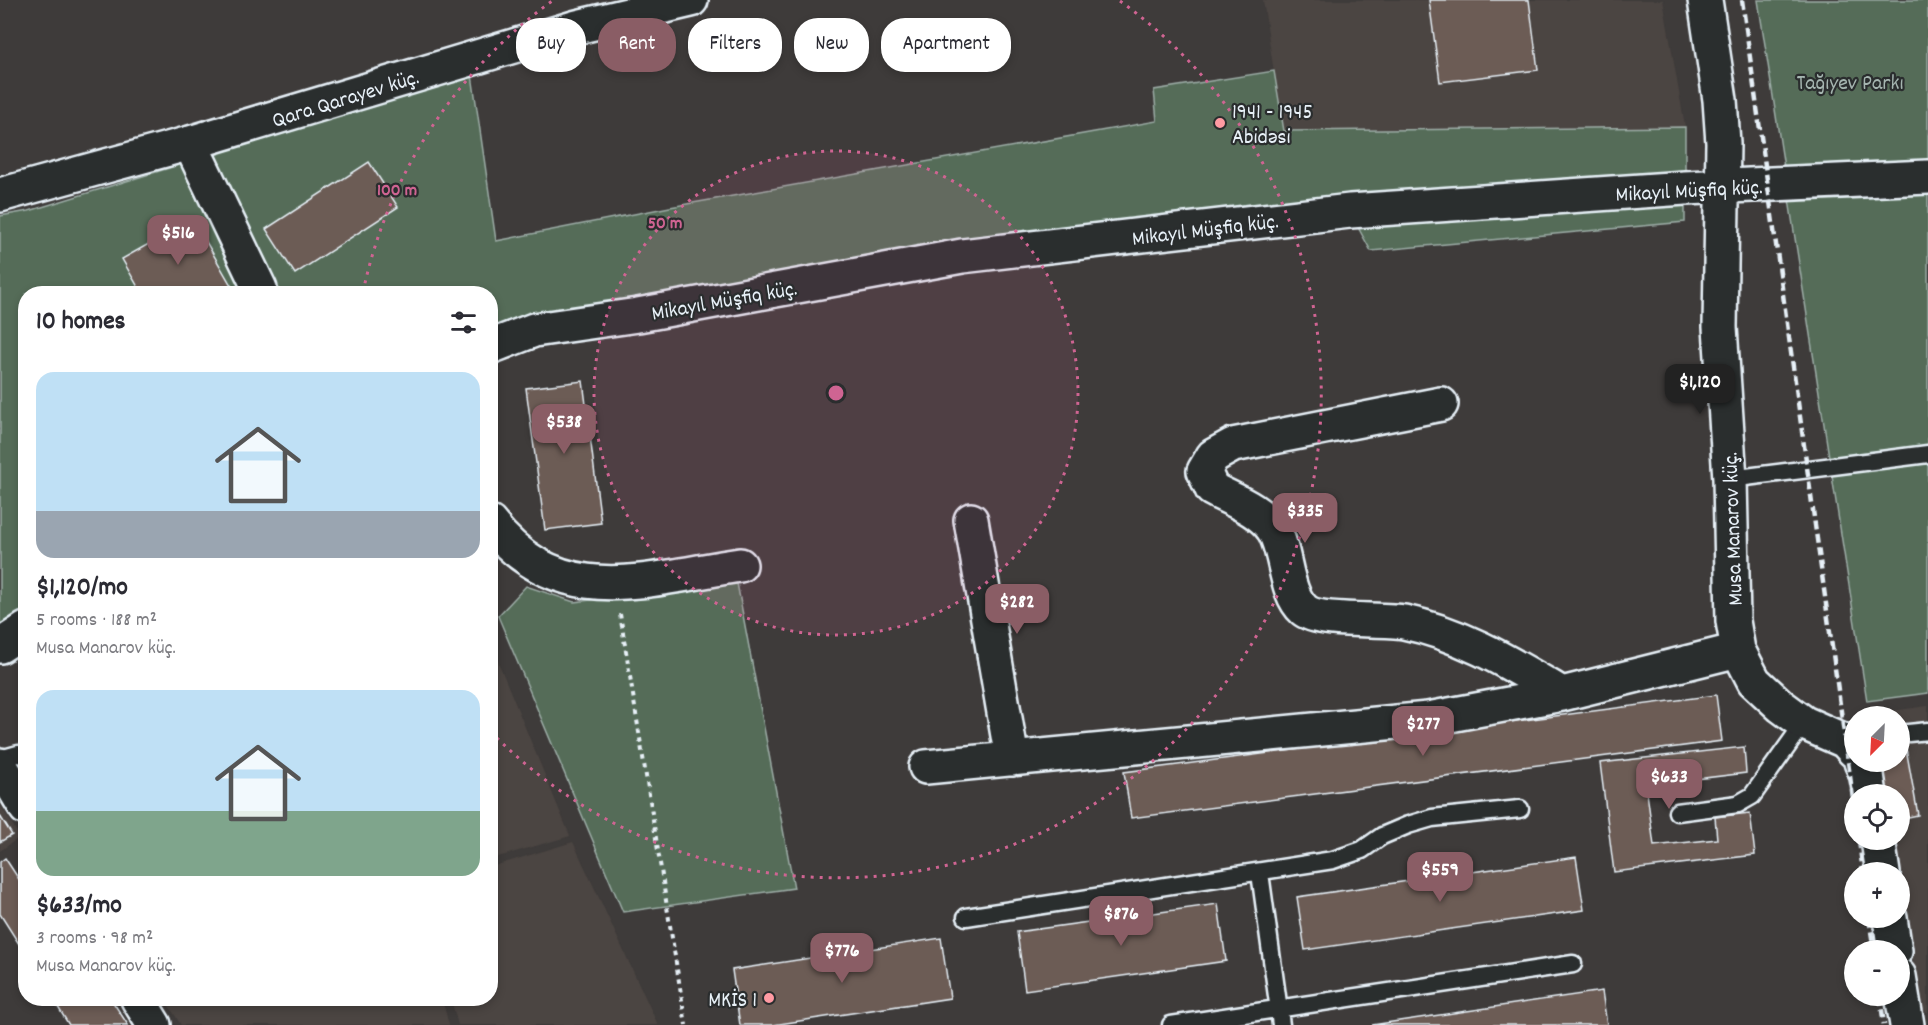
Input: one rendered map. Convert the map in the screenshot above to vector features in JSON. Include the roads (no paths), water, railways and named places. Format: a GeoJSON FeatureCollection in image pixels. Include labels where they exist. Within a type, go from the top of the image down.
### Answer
{"type":"FeatureCollection","features":[{"type":"Feature","properties":{"kind":"street","name":"Qara Qarayev küç."},"geometry":{"type":"LineString","coordinates":[[0,195],[190,143],[577,27],[691,0]]}},
{"type":"Feature","properties":{"kind":"street","name":"Musa Manarov küç."},"geometry":{"type":"LineString","coordinates":[[1705,0],[1720,100],[1724,153],[1720,327],[1730,479],[1733,621],[1738,650],[1754,681],[1781,706],[1804,723],[1844,744]]}},
{"type":"Feature","properties":{"kind":"street"},"geometry":{"type":"LineString","coordinates":[[190,143],[259,286]]}},
{"type":"Feature","properties":{"kind":"street","name":"Mikayıl Müşfiq küç."},"geometry":{"type":"LineString","coordinates":[[498,344],[534,330],[638,315],[962,256],[1350,211],[1685,188],[1928,177]]}},
{"type":"Feature","properties":{"kind":"street"},"geometry":{"type":"LineString","coordinates":[[1441,404],[1233,445],[1213,456],[1204,471],[1212,489],[1256,513],[1274,530],[1293,590],[1304,610],[1321,616],[1401,622],[1429,628],[1481,646],[1562,694]]}},
{"type":"Feature","properties":{"kind":"street"},"geometry":{"type":"LineString","coordinates":[[971,520],[1012,759]]}},
{"type":"Feature","properties":{"kind":"street"},"geometry":{"type":"LineString","coordinates":[[498,530],[541,567],[568,580],[590,584],[616,584],[740,564]]}},
{"type":"Feature","properties":{"kind":"street"},"geometry":{"type":"LineString","coordinates":[[0,646],[18,634]]}},
{"type":"Feature","properties":{"kind":"street"},"geometry":{"type":"LineString","coordinates":[[926,767],[1387,724],[1562,694],[1738,650]]}},
{"type":"Feature","properties":{"kind":"street"},"geometry":{"type":"LineString","coordinates":[[0,765],[18,795]]}},
{"type":"Feature","properties":{"kind":"street"},"geometry":{"type":"LineString","coordinates":[[142,1006],[154,1025]]}},
{"type":"Feature","properties":{"kind":"street"},"geometry":{"type":"LineString","coordinates":[[1904,1006],[1907,1025]]}},
{"type":"Feature","properties":{"kind":"lane"},"geometry":{"type":"LineString","coordinates":[[1730,479],[1928,454]]}},
{"type":"Feature","properties":{"kind":"lane"},"geometry":{"type":"LineString","coordinates":[[1677,812],[1738,804],[1752,796],[1804,723]]}},
{"type":"Feature","properties":{"kind":"lane"},"geometry":{"type":"LineString","coordinates":[[1910,732],[1928,730]]}},
{"type":"Feature","properties":{"kind":"lane"},"geometry":{"type":"LineString","coordinates":[[0,759],[18,754]]}},
{"type":"Feature","properties":{"kind":"lane"},"geometry":{"type":"LineString","coordinates":[[966,917],[1333,860],[1362,849],[1382,836],[1408,825],[1432,819],[1520,809]]}},
{"type":"Feature","properties":{"kind":"lane"},"geometry":{"type":"LineString","coordinates":[[1260,873],[1280,1017]]}},
{"type":"Feature","properties":{"kind":"lane"},"geometry":{"type":"LineString","coordinates":[[1171,1025],[1280,1017],[1573,964]]}},
{"type":"Feature","properties":{"kind":"railway"},"geometry":{"type":"LineString","coordinates":[[1742,0],[1851,784]]}},
{"type":"Feature","properties":{"kind":"railway"},"geometry":{"type":"LineString","coordinates":[[1860,850],[1862,862]]}},
{"type":"Feature","properties":{"kind":"railway"},"geometry":{"type":"LineString","coordinates":[[1871,928],[1872,940]]}},
{"type":"Feature","properties":{"kind":"railway"},"geometry":{"type":"LineString","coordinates":[[1881,1006],[1884,1025]]}},
{"type":"Feature","properties":{"kind":"place","name":"1941 - 1945 Abidəsi"},"geometry":{"type":"Point","coordinates":[1220,123]}},
{"type":"Feature","properties":{"kind":"place","name":"MKİS 1"},"geometry":{"type":"Point","coordinates":[769,998]}},
{"type":"Feature","properties":{"kind":"park label","name":"Tağıyev Parkı"},"geometry":{"type":"Point","coordinates":[1850,81]}}]}
